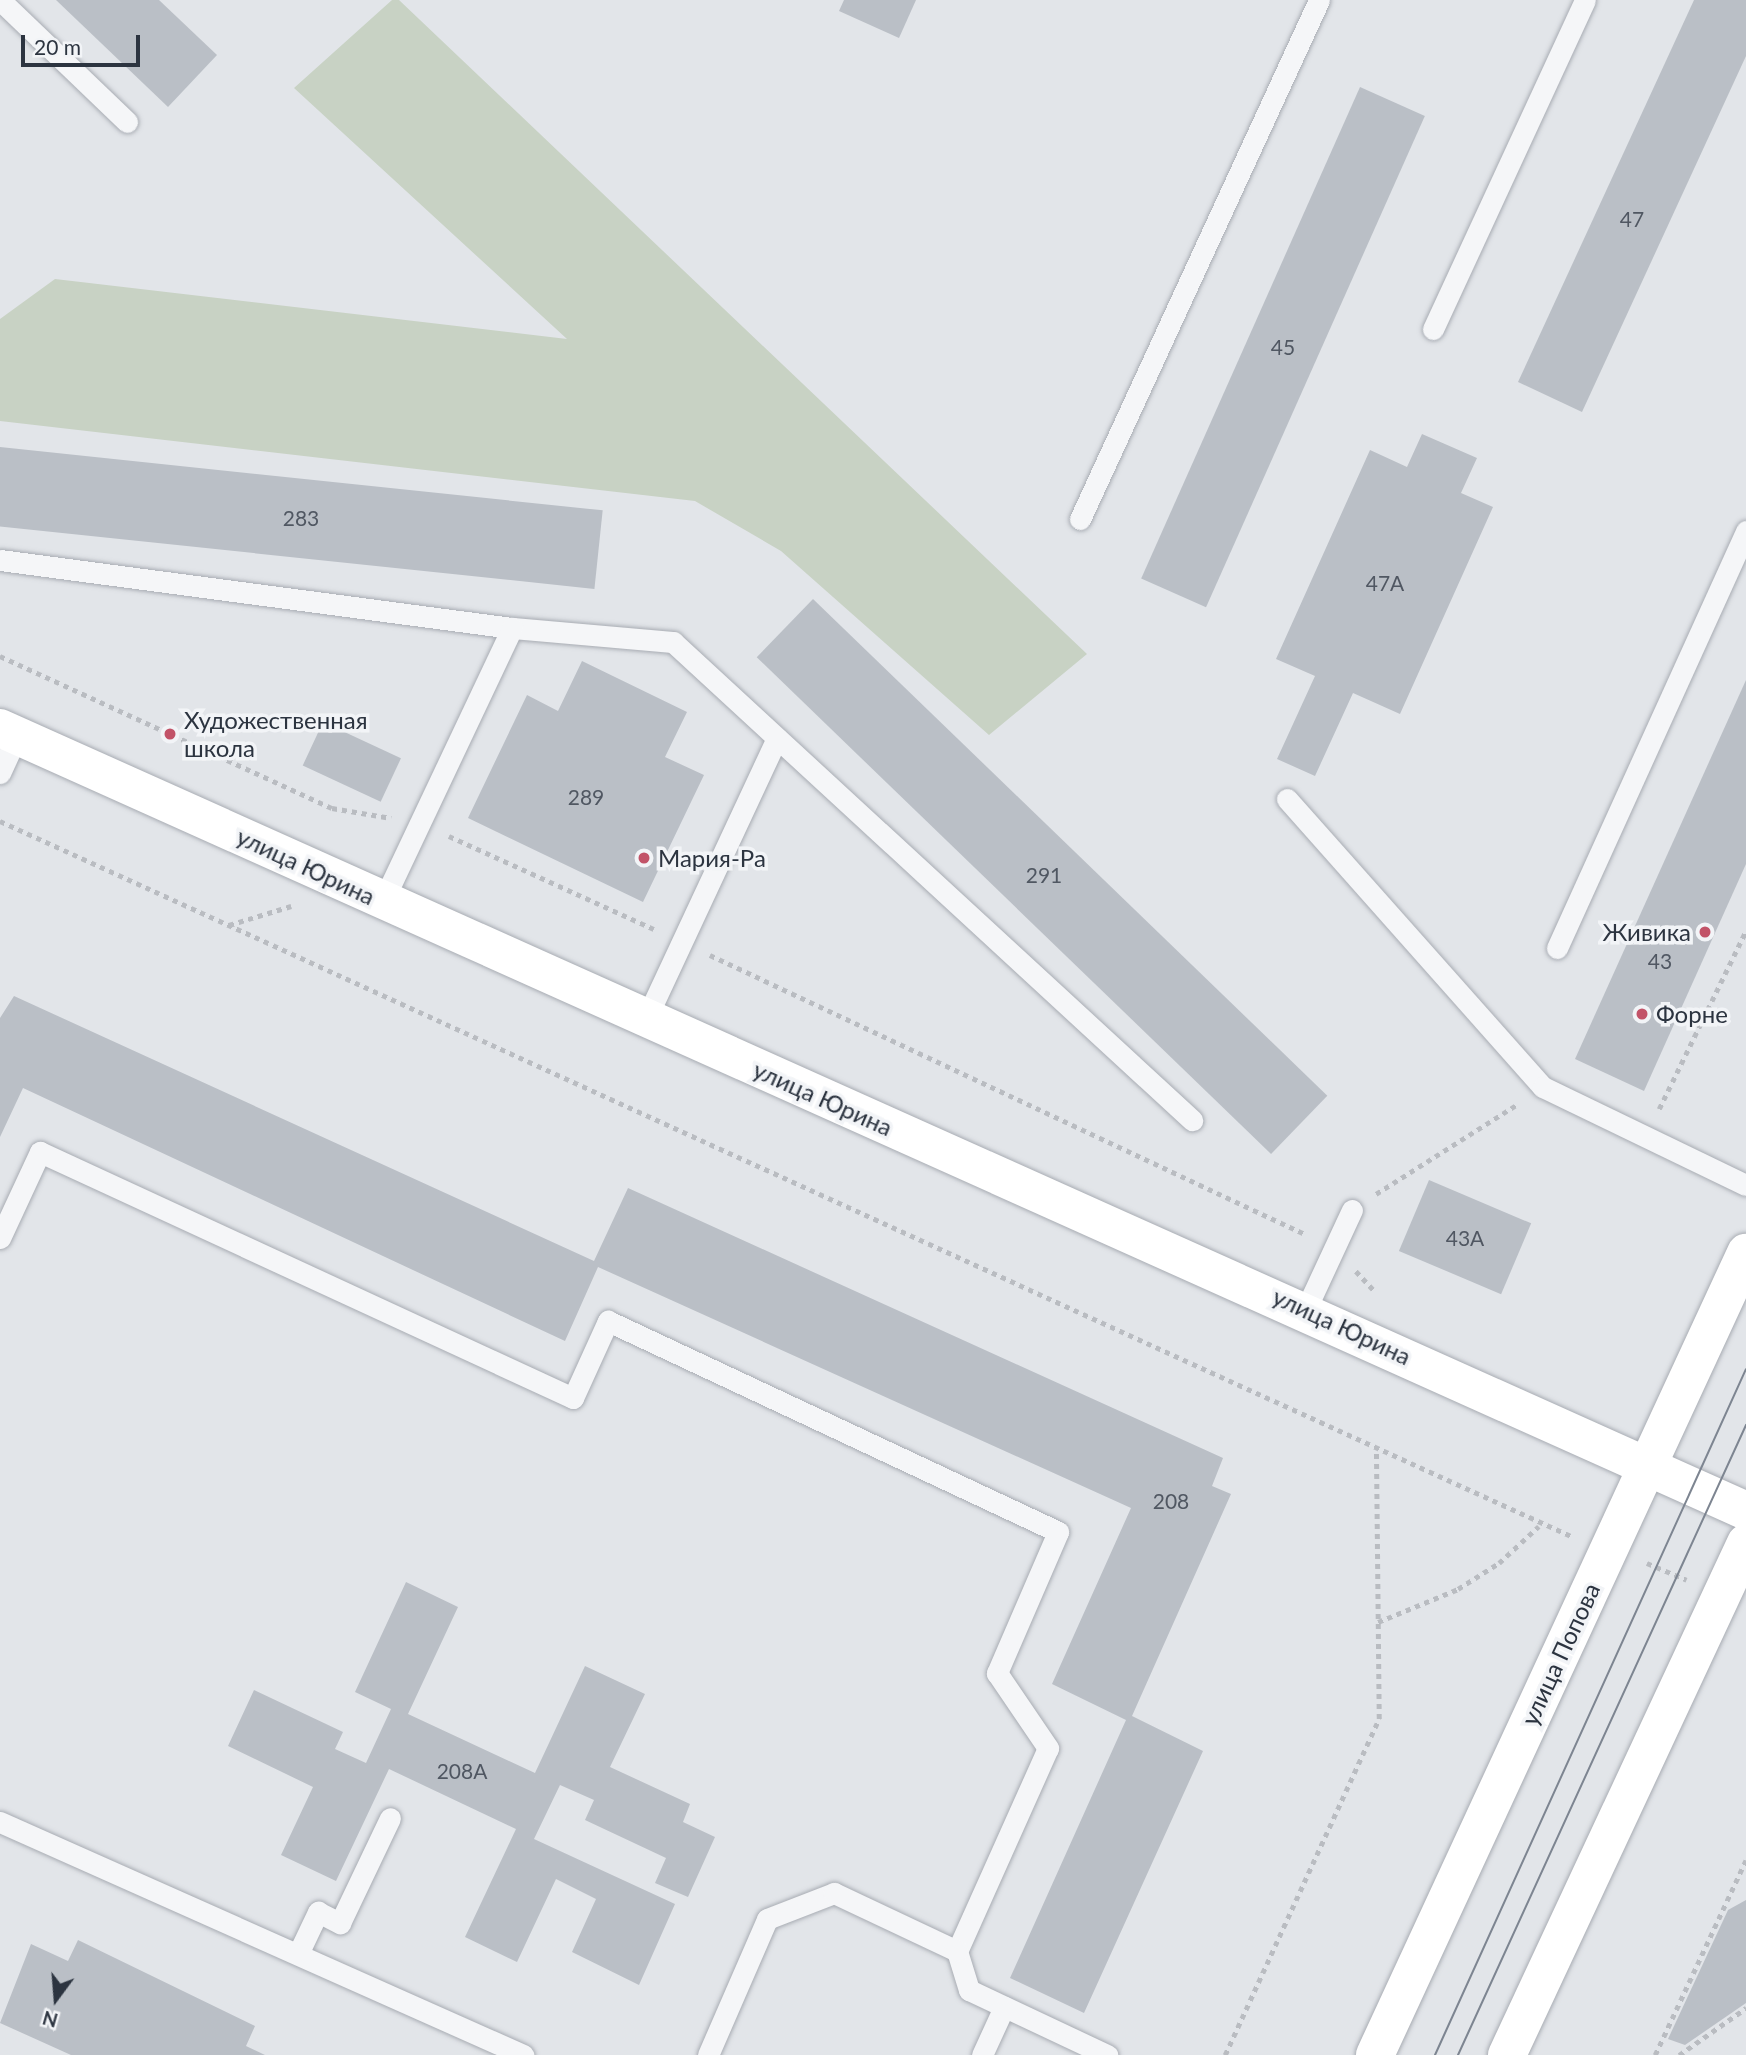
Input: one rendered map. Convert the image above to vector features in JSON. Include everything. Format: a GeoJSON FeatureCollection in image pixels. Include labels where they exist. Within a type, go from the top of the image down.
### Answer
{"type":"FeatureCollection","features":[{"type":"Feature","properties":{"kind":"main road","name":"улица Юрина"},"geometry":{"type":"LineString","coordinates":[[9,732],[645,1021],[1306,1309],[1746,1511]]}},
{"type":"Feature","properties":{"kind":"main road","name":"улица Попова"},"geometry":{"type":"LineString","coordinates":[[1375,2055],[1746,1253]]}},
{"type":"Feature","properties":{"kind":"main road"},"geometry":{"type":"LineString","coordinates":[[1507,2055],[1746,1543]]}},
{"type":"Feature","properties":{"kind":"lane"},"geometry":{"type":"LineString","coordinates":[[0,0],[127,122]]}},
{"type":"Feature","properties":{"kind":"lane"},"geometry":{"type":"LineString","coordinates":[[1433,329],[1585,0]]}},
{"type":"Feature","properties":{"kind":"lane"},"geometry":{"type":"LineString","coordinates":[[1080,519],[1315,1]]}},
{"type":"Feature","properties":{"kind":"lane"},"geometry":{"type":"LineString","coordinates":[[1557,948],[1746,531]]}},
{"type":"Feature","properties":{"kind":"lane"},"geometry":{"type":"LineString","coordinates":[[0,561],[512,628],[673,642],[1192,1119]]}},
{"type":"Feature","properties":{"kind":"lane"},"geometry":{"type":"LineString","coordinates":[[383,901],[512,628]]}},
{"type":"Feature","properties":{"kind":"lane"},"geometry":{"type":"LineString","coordinates":[[0,773],[9,732]]}},
{"type":"Feature","properties":{"kind":"lane"},"geometry":{"type":"LineString","coordinates":[[645,1021],[777,737]]}},
{"type":"Feature","properties":{"kind":"lane"},"geometry":{"type":"LineString","coordinates":[[1287,799],[1543,1087],[1647,1134],[1746,1185]]}},
{"type":"Feature","properties":{"kind":"lane"},"geometry":{"type":"LineString","coordinates":[[0,1238],[40,1152],[573,1398],[608,1321],[1058,1532],[997,1674],[1048,1748],[957,1951],[969,1990],[1107,2055]]}},
{"type":"Feature","properties":{"kind":"lane"},"geometry":{"type":"LineString","coordinates":[[1306,1309],[1352,1210]]}},
{"type":"Feature","properties":{"kind":"lane"},"geometry":{"type":"LineString","coordinates":[[298,1954],[318,1912],[340,1923],[390,1818]]}},
{"type":"Feature","properties":{"kind":"lane"},"geometry":{"type":"LineString","coordinates":[[0,1822],[523,2055]]}},
{"type":"Feature","properties":{"kind":"lane"},"geometry":{"type":"LineString","coordinates":[[708,2055],[767,1919],[834,1893],[957,1951]]}},
{"type":"Feature","properties":{"kind":"lane"},"geometry":{"type":"LineString","coordinates":[[982,2055],[1004,2007]]}},
{"type":"Feature","properties":{"kind":"path"},"geometry":{"type":"LineString","coordinates":[[0,821],[1539,1526],[1677,1574],[1721,1599]]}},
{"type":"Feature","properties":{"kind":"path"},"geometry":{"type":"LineString","coordinates":[[228,925],[291,906]]}},
{"type":"Feature","properties":{"kind":"path"},"geometry":{"type":"LineString","coordinates":[[1647,1134],[1746,931]]}},
{"type":"Feature","properties":{"kind":"path"},"geometry":{"type":"LineString","coordinates":[[1739,947],[1746,950]]}},
{"type":"Feature","properties":{"kind":"path"},"geometry":{"type":"LineString","coordinates":[[1352,1210],[1543,1087]]}},
{"type":"Feature","properties":{"kind":"path"},"geometry":{"type":"LineString","coordinates":[[1226,2055],[1379,1719],[1376,1452]]}},
{"type":"Feature","properties":{"kind":"path"},"geometry":{"type":"LineString","coordinates":[[1378,1622],[1458,1589],[1499,1563],[1539,1526]]}},
{"type":"Feature","properties":{"kind":"path"},"geometry":{"type":"LineString","coordinates":[[1655,2055],[1746,1860]]}},
{"type":"Feature","properties":{"kind":"path"},"geometry":{"type":"LineString","coordinates":[[1679,2055],[1746,2008]]}},
{"type":"Feature","properties":{"kind":"green space"},"geometry":{"type":"Polygon","coordinates":[[[392,0],[399,0],[1087,654],[989,735],[781,551],[695,501],[0,421],[0,319],[55,279],[567,339],[294,88],[392,0]]]}},
{"type":"Feature","properties":{"kind":"building"},"geometry":{"type":"Polygon","coordinates":[[[56,0],[159,0],[217,55],[168,107],[56,0]]]}},
{"type":"Feature","properties":{"kind":"building"},"geometry":{"type":"Polygon","coordinates":[[[844,0],[916,0],[899,38],[839,11],[844,0]]]}},
{"type":"Feature","properties":{"kind":"building"},"geometry":{"type":"Polygon","coordinates":[[[1694,0],[1746,0],[1746,56],[1582,412],[1518,382],[1694,0]]]}},
{"type":"Feature","properties":{"kind":"building"},"geometry":{"type":"Polygon","coordinates":[[[1360,87],[1425,116],[1206,607],[1141,578],[1360,87]]]}},
{"type":"Feature","properties":{"kind":"building"},"geometry":{"type":"Polygon","coordinates":[[[1422,434],[1477,458],[1461,493],[1493,507],[1400,714],[1353,693],[1315,776],[1277,759],[1315,676],[1276,659],[1370,450],[1407,467],[1422,434]]]}},
{"type":"Feature","properties":{"kind":"building"},"geometry":{"type":"Polygon","coordinates":[[[0,447],[603,510],[594,589],[0,526],[0,447]]]}},
{"type":"Feature","properties":{"kind":"building"},"geometry":{"type":"Polygon","coordinates":[[[813,599],[1327,1096],[1271,1154],[757,657],[813,599]]]}},
{"type":"Feature","properties":{"kind":"building"},"geometry":{"type":"Polygon","coordinates":[[[582,661],[687,712],[665,757],[704,775],[643,902],[468,818],[527,695],[558,711],[582,661]]]}},
{"type":"Feature","properties":{"kind":"building"},"geometry":{"type":"Polygon","coordinates":[[[1746,680],[1746,864],[1644,1091],[1575,1059],[1746,680]]]}},
{"type":"Feature","properties":{"kind":"building"},"geometry":{"type":"Polygon","coordinates":[[[323,722],[401,758],[381,802],[303,766],[323,722]]]}},
{"type":"Feature","properties":{"kind":"building"},"geometry":{"type":"Polygon","coordinates":[[[14,996],[594,1261],[628,1188],[1223,1458],[1212,1486],[1231,1494],[1132,1716],[1203,1751],[1084,2013],[1010,1978],[1126,1720],[1052,1684],[1131,1508],[598,1267],[565,1341],[23,1088],[0,1137],[0,1018],[14,996]]]}},
{"type":"Feature","properties":{"kind":"building"},"geometry":{"type":"Polygon","coordinates":[[[1429,1180],[1531,1223],[1501,1294],[1399,1251],[1429,1180]]]}},
{"type":"Feature","properties":{"kind":"building"},"geometry":{"type":"Polygon","coordinates":[[[406,1582],[458,1607],[408,1714],[535,1773],[585,1666],[645,1694],[610,1767],[690,1804],[683,1822],[715,1837],[688,1897],[655,1883],[666,1858],[585,1820],[594,1800],[560,1785],[534,1839],[675,1904],[639,1985],[572,1952],[596,1899],[556,1879],[517,1962],[465,1937],[516,1829],[389,1769],[336,1881],[281,1855],[313,1787],[228,1746],[254,1690],[343,1732],[335,1749],[366,1763],[391,1709],[355,1692],[406,1582]]]}},
{"type":"Feature","properties":{"kind":"building"},"geometry":{"type":"Polygon","coordinates":[[[1746,1900],[1746,2003],[1685,2045],[1668,2039],[1728,1910],[1746,1900]]]}},
{"type":"Feature","properties":{"kind":"building"},"geometry":{"type":"Polygon","coordinates":[[[78,1940],[255,2026],[246,2046],[265,2055],[71,2055],[0,2023],[31,1944],[68,1961],[78,1940]]]}},
{"type":"Feature","properties":{"kind":"tram line"},"geometry":{"type":"LineString","coordinates":[[1435,2055],[1746,1369]]}},
{"type":"Feature","properties":{"kind":"tram line"},"geometry":{"type":"LineString","coordinates":[[1458,2055],[1746,1425]]}},
{"type":"Feature","properties":{"kind":"place","name":"Художественная школа"},"geometry":{"type":"Point","coordinates":[170,734]}},
{"type":"Feature","properties":{"kind":"place","name":"Мария-Ра"},"geometry":{"type":"Point","coordinates":[644,858]}},
{"type":"Feature","properties":{"kind":"place","name":"Живика"},"geometry":{"type":"Point","coordinates":[1705,932]}},
{"type":"Feature","properties":{"kind":"place","name":"Форне"},"geometry":{"type":"Point","coordinates":[1642,1014]}}]}
